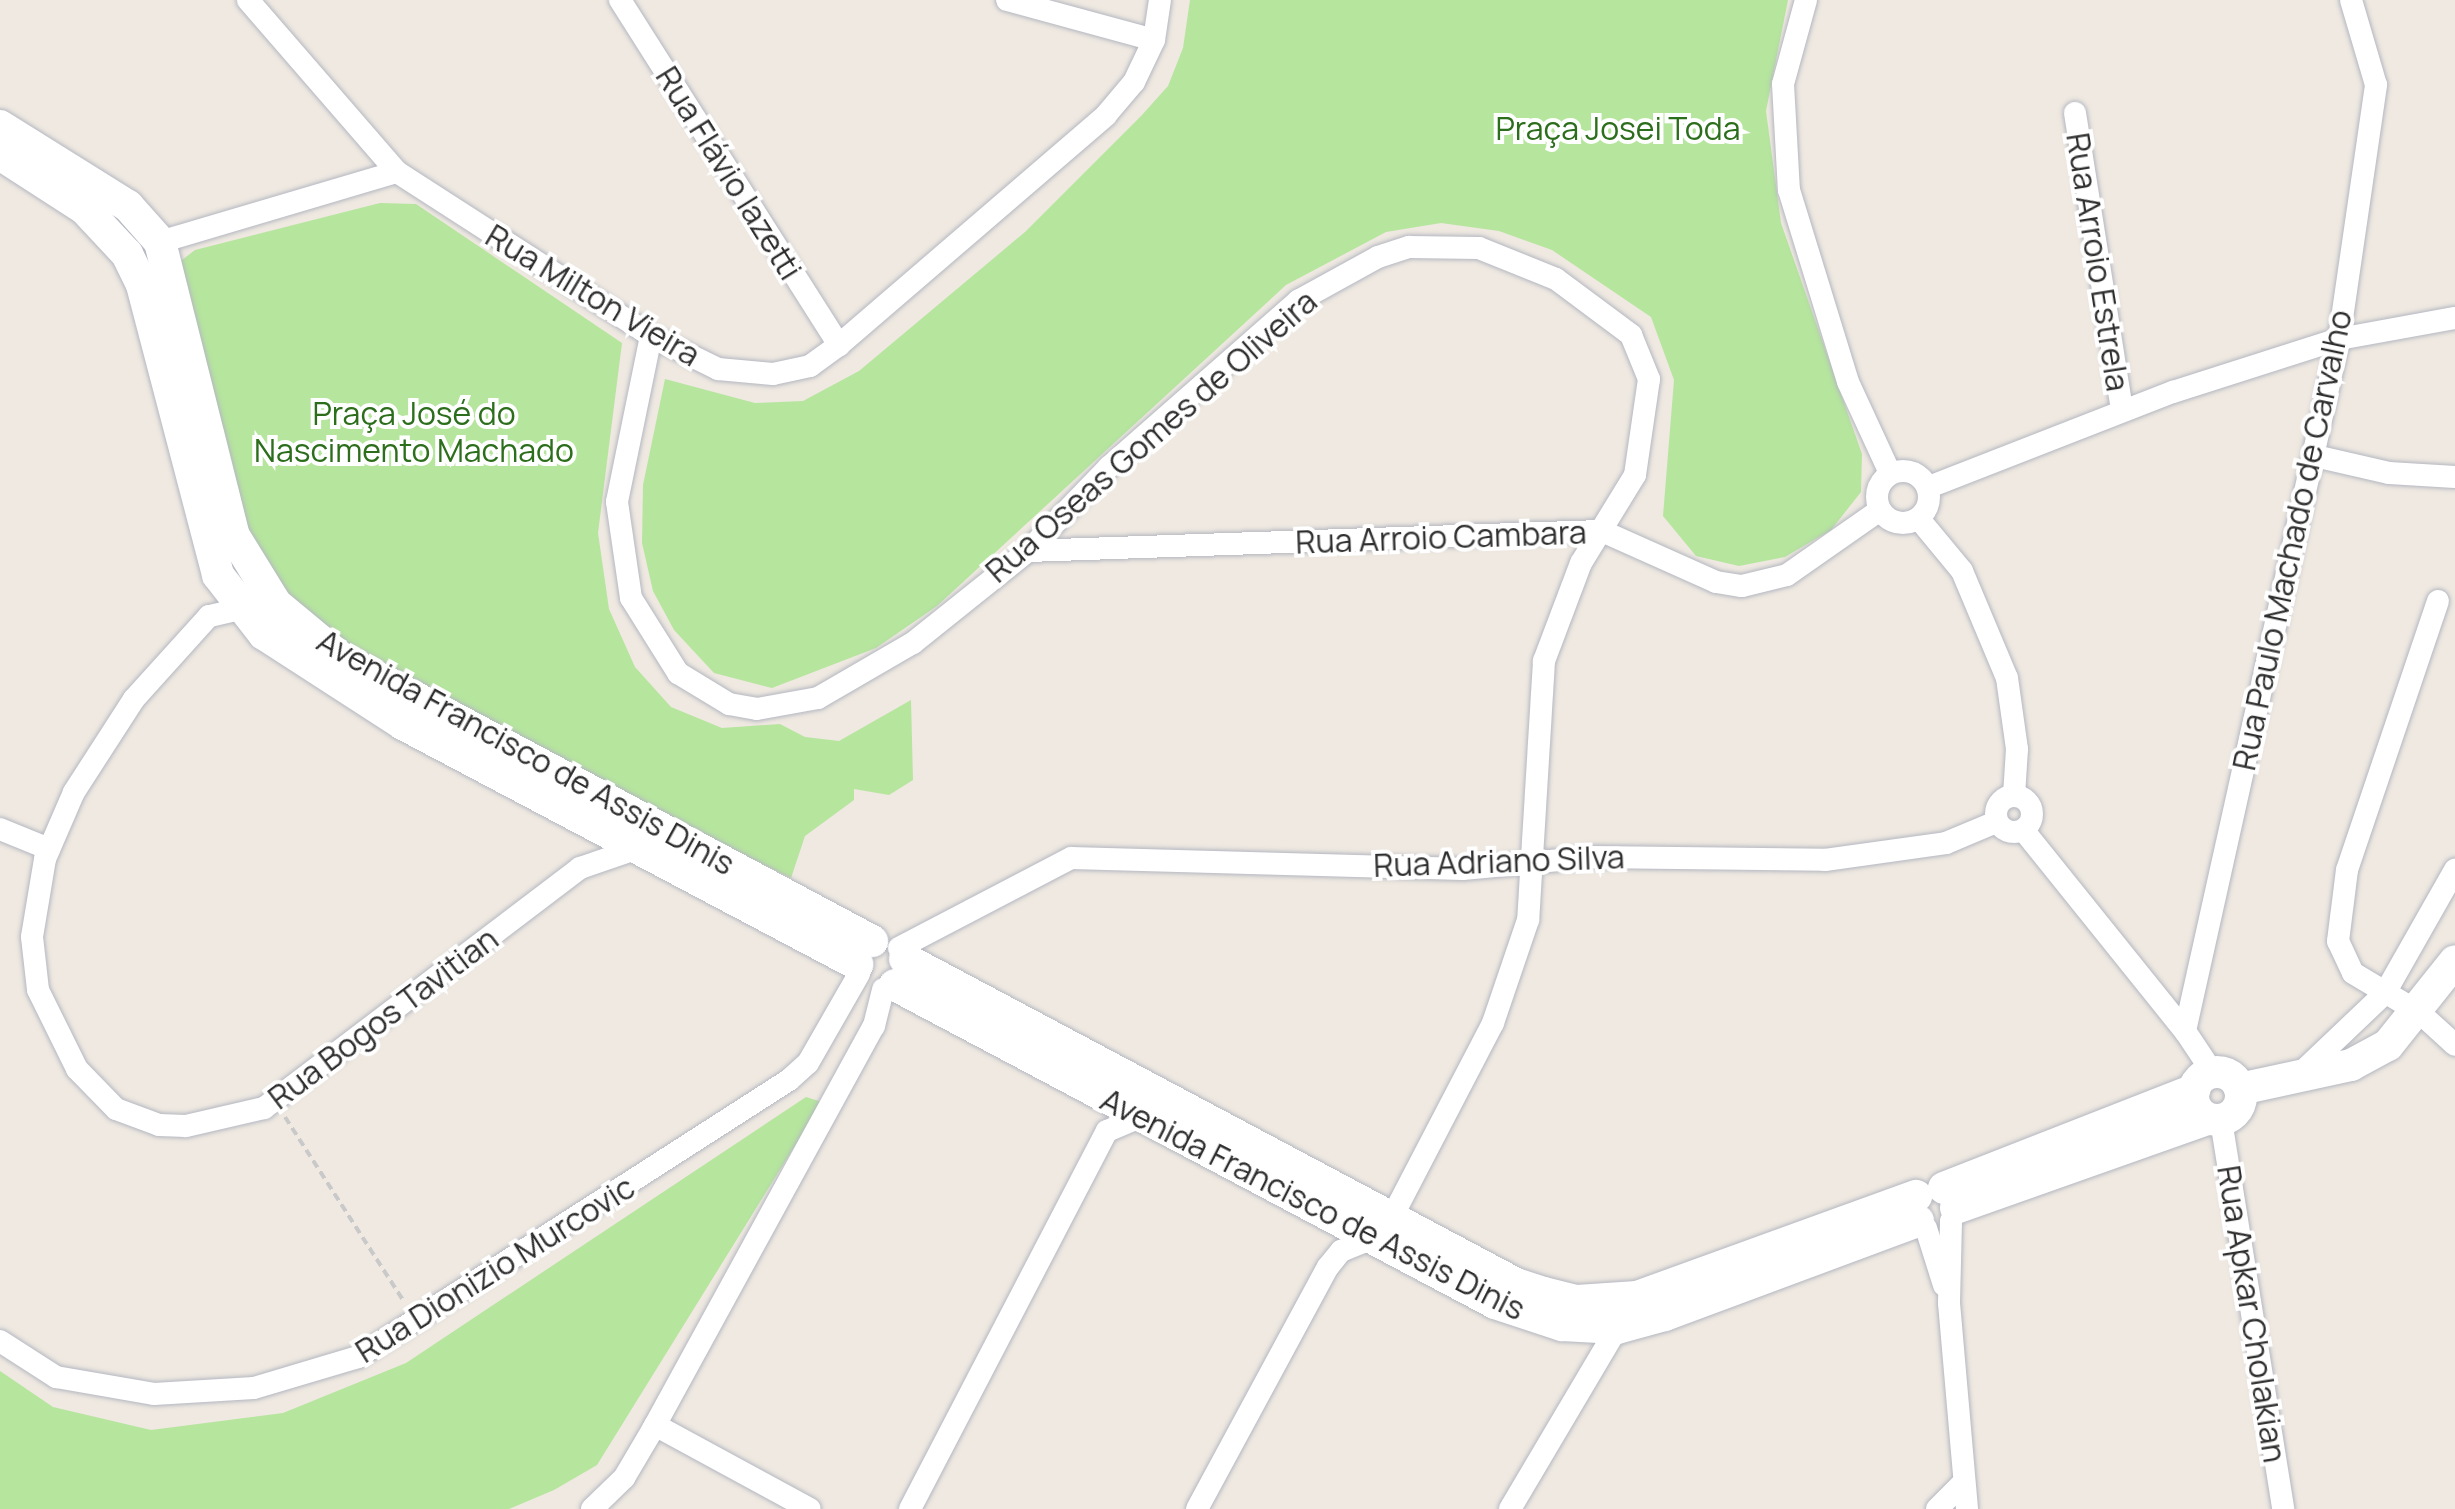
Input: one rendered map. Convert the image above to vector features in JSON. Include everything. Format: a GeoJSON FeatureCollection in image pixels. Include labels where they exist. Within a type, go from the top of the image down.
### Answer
{"type":"FeatureCollection","features":[{"type":"Feature","properties":{"kind":"main road","name":"Avenida Francisco de Assis Dinis"},"geometry":{"type":"LineString","coordinates":[[0,126],[128,206],[160,242],[234,536],[276,604],[341,658],[1140,1117],[1516,1284],[1607,1302],[1935,1210]]}},
{"type":"Feature","properties":{"kind":"main road","name":"Avenida Francisco de Assis Dinis"},"geometry":{"type":"LineString","coordinates":[[0,154],[86,210],[126,254],[142,285],[206,542],[240,610],[299,662],[638,848],[882,966],[1384,1227],[1530,1316],[1617,1328],[1935,1210],[2215,1098],[2351,1065],[2388,1045],[2420,1013],[2455,961]]}},
{"type":"Feature","properties":{"kind":"street","name":"Rua Milton Vieira"},"geometry":{"type":"LineString","coordinates":[[248,0],[397,172],[652,336],[718,369],[774,374],[810,366],[839,345],[1106,115],[1134,82],[1154,40],[1160,0]]}},
{"type":"Feature","properties":{"kind":"street","name":"Rua Flávio Iazetti"},"geometry":{"type":"LineString","coordinates":[[620,0],[839,345]]}},
{"type":"Feature","properties":{"kind":"street"},"geometry":{"type":"LineString","coordinates":[[1007,0],[1154,40]]}},
{"type":"Feature","properties":{"kind":"street"},"geometry":{"type":"LineString","coordinates":[[1806,0],[1783,84],[1789,190],[1842,363],[1890,473]]}},
{"type":"Feature","properties":{"kind":"street","name":"Rua Paulo Machado de Carvalho"},"geometry":{"type":"LineString","coordinates":[[2185,1031],[2339,339],[2376,86],[2351,0]]}},
{"type":"Feature","properties":{"kind":"street","name":"Rua Arroio Estrela"},"geometry":{"type":"LineString","coordinates":[[2075,114],[2122,410]]}},
{"type":"Feature","properties":{"kind":"street"},"geometry":{"type":"LineString","coordinates":[[160,242],[397,172]]}},
{"type":"Feature","properties":{"kind":"street","name":"Rua Oseas Gomes de Oliveira"},"geometry":{"type":"LineString","coordinates":[[652,336],[624,451],[617,534],[639,618],[678,673],[700,691],[757,709],[818,698],[877,668],[1028,551],[1110,466],[1298,301],[1378,257],[1441,244],[1478,248],[1540,271],[1612,317],[1640,349],[1649,378],[1635,475],[1581,563],[1544,660],[1528,920],[1493,1024],[1384,1227]]}},
{"type":"Feature","properties":{"kind":"street"},"geometry":{"type":"LineString","coordinates":[[1928,487],[2122,410],[2339,339],[2455,318]]}},
{"type":"Feature","properties":{"kind":"street"},"geometry":{"type":"LineString","coordinates":[[2315,456],[2389,473],[2455,477]]}},
{"type":"Feature","properties":{"kind":"street"},"geometry":{"type":"LineString","coordinates":[[1906,470],[1928,487],[1929,505],[1919,519],[1905,524],[1880,510],[1880,483],[1890,473],[1906,470]]}},
{"type":"Feature","properties":{"kind":"street","name":"Rua Arroio Cambara"},"geometry":{"type":"LineString","coordinates":[[1028,551],[1602,532],[1716,582],[1742,586],[1787,575],[1880,510]]}},
{"type":"Feature","properties":{"kind":"street"},"geometry":{"type":"LineString","coordinates":[[1919,519],[1962,571],[2007,678],[2016,731],[2014,795]]}},
{"type":"Feature","properties":{"kind":"street"},"geometry":{"type":"LineString","coordinates":[[2438,600],[2376,775],[2340,909],[2338,941],[2353,973],[2420,1013],[2455,1045]]}},
{"type":"Feature","properties":{"kind":"street","name":"Rua Bogos Tavitian"},"geometry":{"type":"LineString","coordinates":[[240,610],[209,616],[99,748],[50,848],[36,899],[32,967],[58,1039],[93,1091],[116,1109],[159,1125],[212,1124],[275,1101],[580,868],[638,848]]}},
{"type":"Feature","properties":{"kind":"street"},"geometry":{"type":"LineString","coordinates":[[2014,795],[2032,810],[2024,831]]}},
{"type":"Feature","properties":{"kind":"street"},"geometry":{"type":"LineString","coordinates":[[2014,795],[2002,799],[1996,822],[2013,833],[2024,831]]}},
{"type":"Feature","properties":{"kind":"street","name":"Rua Adriano Silva"},"geometry":{"type":"LineString","coordinates":[[882,966],[1071,858],[1463,869],[1530,862],[1871,858],[1946,843],[1996,822]]}},
{"type":"Feature","properties":{"kind":"street"},"geometry":{"type":"LineString","coordinates":[[0,829],[50,848]]}},
{"type":"Feature","properties":{"kind":"street"},"geometry":{"type":"LineString","coordinates":[[2024,831],[2185,1031],[2215,1098]]}},
{"type":"Feature","properties":{"kind":"street"},"geometry":{"type":"LineString","coordinates":[[2296,1078],[2385,993],[2455,870]]}},
{"type":"Feature","properties":{"kind":"street"},"geometry":{"type":"LineString","coordinates":[[592,1509],[624,1478],[863,1047],[882,966]]}},
{"type":"Feature","properties":{"kind":"street","name":"Rua Dionizio Murcovic"},"geometry":{"type":"LineString","coordinates":[[0,1341],[56,1377],[96,1387],[196,1393],[254,1388],[330,1369],[417,1323],[808,1063],[827,1025],[882,966]]}},
{"type":"Feature","properties":{"kind":"street"},"geometry":{"type":"LineString","coordinates":[[827,1025],[863,1047]]}},
{"type":"Feature","properties":{"kind":"street"},"geometry":{"type":"LineString","coordinates":[[808,1063],[840,1090]]}},
{"type":"Feature","properties":{"kind":"street","name":"Rua Apkar Cholakian"},"geometry":{"type":"LineString","coordinates":[[2215,1098],[2283,1509]]}},
{"type":"Feature","properties":{"kind":"street"},"geometry":{"type":"LineString","coordinates":[[910,1509],[1107,1131],[1140,1117]]}},
{"type":"Feature","properties":{"kind":"street"},"geometry":{"type":"LineString","coordinates":[[1935,1210],[1949,1303],[1967,1509]]}},
{"type":"Feature","properties":{"kind":"street"},"geometry":{"type":"LineString","coordinates":[[1197,1509],[1328,1266],[1341,1250],[1384,1227]]}},
{"type":"Feature","properties":{"kind":"street"},"geometry":{"type":"LineString","coordinates":[[1510,1509],[1617,1328]]}},
{"type":"Feature","properties":{"kind":"street"},"geometry":{"type":"LineString","coordinates":[[655,1425],[810,1509]]}},
{"type":"Feature","properties":{"kind":"street"},"geometry":{"type":"LineString","coordinates":[[1937,1509],[1964,1482]]}},
{"type":"Feature","properties":{"kind":"path"},"geometry":{"type":"LineString","coordinates":[[275,1101],[417,1323]]}},
{"type":"Feature","properties":{"kind":"green space","name":"Praça Josei Toda"},"geometry":{"type":"Polygon","coordinates":[[[1190,0],[1788,0],[1766,111],[1781,223],[1862,454],[1861,492],[1831,530],[1785,557],[1739,566],[1696,556],[1663,516],[1674,380],[1651,317],[1552,250],[1499,231],[1441,223],[1386,232],[1286,285],[937,606],[876,648],[772,688],[714,673],[674,630],[653,591],[642,543],[643,485],[665,379],[755,403],[803,401],[859,371],[1025,232],[1168,86],[1183,48],[1190,0]]]}},
{"type":"Feature","properties":{"kind":"green space","name":"Praça José do Nascimento Machado"},"geometry":{"type":"Polygon","coordinates":[[[380,203],[416,204],[622,343],[598,533],[609,609],[635,667],[671,707],[722,728],[780,724],[805,737],[839,741],[911,700],[913,780],[889,795],[854,789],[854,800],[805,836],[791,878],[587,777],[306,623],[255,560],[173,267],[195,250],[380,203]]]}},
{"type":"Feature","properties":{"kind":"green space"},"geometry":{"type":"Polygon","coordinates":[[[806,1097],[822,1102],[597,1465],[554,1490],[509,1509],[0,1509],[0,1371],[53,1407],[151,1430],[283,1413],[406,1363],[806,1097]]]}}]}
